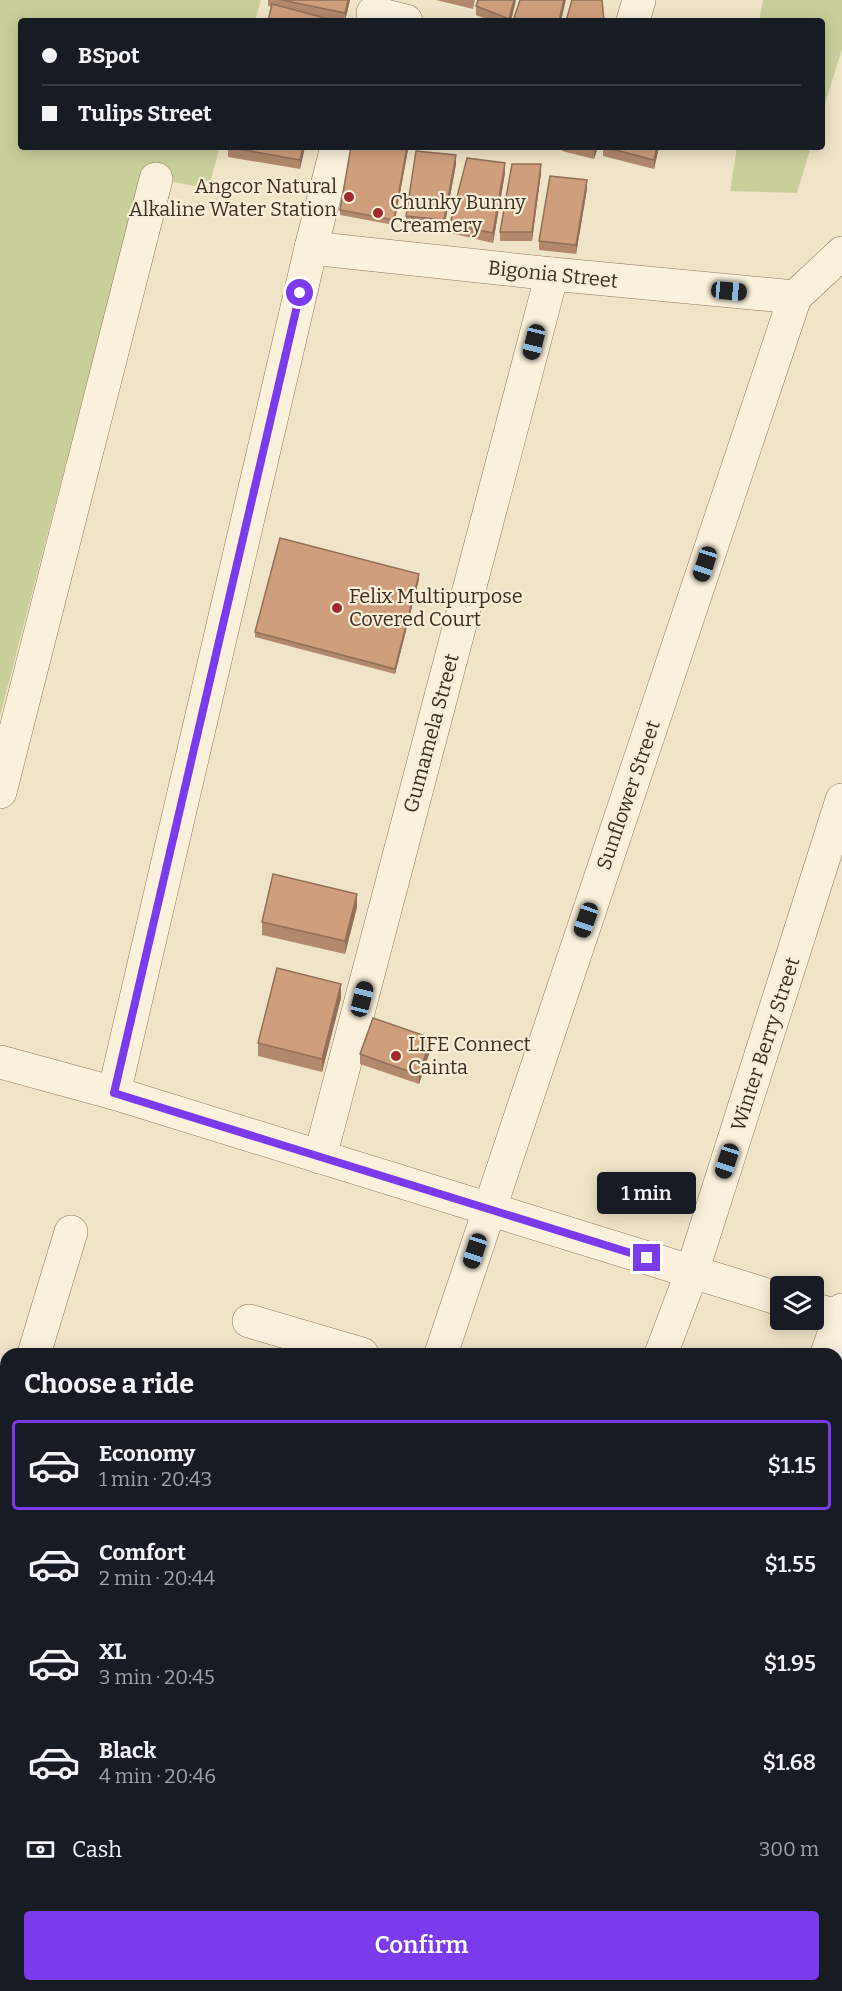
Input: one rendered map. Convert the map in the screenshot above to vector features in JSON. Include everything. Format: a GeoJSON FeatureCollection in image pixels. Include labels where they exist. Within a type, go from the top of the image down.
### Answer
{"type":"FeatureCollection","features":[{"type":"Feature","properties":{"kind":"street"},"geometry":{"type":"LineString","coordinates":[[634,18],[639,0]]}},
{"type":"Feature","properties":{"kind":"street"},"geometry":{"type":"LineString","coordinates":[[374,11],[396,18]]}},
{"type":"Feature","properties":{"kind":"street"},"geometry":{"type":"LineString","coordinates":[[114,1093],[311,248],[337,150]]}},
{"type":"Feature","properties":{"kind":"street"},"geometry":{"type":"LineString","coordinates":[[0,792],[156,178]]}},
{"type":"Feature","properties":{"kind":"street","name":"Bigonia Street"},"geometry":{"type":"LineString","coordinates":[[311,248],[795,297]]}},
{"type":"Feature","properties":{"kind":"street","name":"Sunflower Street"},"geometry":{"type":"LineString","coordinates":[[443,1348],[795,297],[842,253]]}},
{"type":"Feature","properties":{"kind":"street","name":"Gumamela Street"},"geometry":{"type":"LineString","coordinates":[[320,1157],[552,274]]}},
{"type":"Feature","properties":{"kind":"street","name":"Winter Berry Street"},"geometry":{"type":"LineString","coordinates":[[663,1348],[692,1272],[842,800]]}},
{"type":"Feature","properties":{"kind":"street"},"geometry":{"type":"LineString","coordinates":[[0,1062],[114,1093],[770,1296]]}},
{"type":"Feature","properties":{"kind":"street"},"geometry":{"type":"LineString","coordinates":[[36,1348],[72,1232]]}},
{"type":"Feature","properties":{"kind":"street"},"geometry":{"type":"LineString","coordinates":[[828,1348],[832,1312]]}},
{"type":"Feature","properties":{"kind":"street"},"geometry":{"type":"LineString","coordinates":[[249,1321],[341,1348]]}},
{"type":"Feature","properties":{"kind":"green space"},"geometry":{"type":"Polygon","coordinates":[[[0,0],[261,0],[256,18],[18,18],[18,150],[219,150],[208,189],[141,175],[0,716],[0,0]]]}},
{"type":"Feature","properties":{"kind":"green space"},"geometry":{"type":"Polygon","coordinates":[[[763,0],[842,0],[842,49],[825,103],[825,18],[760,18],[763,0]]]}},
{"type":"Feature","properties":{"kind":"green space"},"geometry":{"type":"Polygon","coordinates":[[[737,150],[810,150],[797,193],[730,191],[737,150]]]}},
{"type":"Feature","properties":{"kind":"building"},"geometry":{"type":"Polygon","coordinates":[[[282,0],[348,0],[345,13],[282,0]]]}},
{"type":"Feature","properties":{"kind":"building"},"geometry":{"type":"Polygon","coordinates":[[[478,0],[514,0],[509,18],[476,6],[478,0]]]}},
{"type":"Feature","properties":{"kind":"building"},"geometry":{"type":"Polygon","coordinates":[[[520,0],[564,0],[560,18],[514,18],[520,0]]]}},
{"type":"Feature","properties":{"kind":"building"},"geometry":{"type":"Polygon","coordinates":[[[572,0],[602,0],[604,18],[567,18],[572,0]]]}},
{"type":"Feature","properties":{"kind":"building"},"geometry":{"type":"Polygon","coordinates":[[[272,4],[325,18],[269,18],[272,4]]]}},
{"type":"Feature","properties":{"kind":"building"},"geometry":{"type":"Polygon","coordinates":[[[245,150],[302,150],[300,160],[245,150]]]}},
{"type":"Feature","properties":{"kind":"building"},"geometry":{"type":"Polygon","coordinates":[[[350,150],[406,150],[394,220],[340,210],[350,150]]]}},
{"type":"Feature","properties":{"kind":"building"},"geometry":{"type":"Polygon","coordinates":[[[616,150],[656,150],[654,160],[616,150]]]}},
{"type":"Feature","properties":{"kind":"building"},"geometry":{"type":"Polygon","coordinates":[[[416,151],[456,155],[444,220],[406,216],[416,151]]]}},
{"type":"Feature","properties":{"kind":"building"},"geometry":{"type":"Polygon","coordinates":[[[467,158],[505,163],[493,233],[450,224],[467,158]]]}},
{"type":"Feature","properties":{"kind":"building"},"geometry":{"type":"Polygon","coordinates":[[[512,164],[541,164],[532,232],[500,232],[512,164]]]}},
{"type":"Feature","properties":{"kind":"building"},"geometry":{"type":"Polygon","coordinates":[[[550,176],[587,180],[576,245],[539,241],[550,176]]]}},
{"type":"Feature","properties":{"kind":"building","name":"Felix Multipurpose Covered Court"},"geometry":{"type":"Polygon","coordinates":[[[280,538],[419,574],[395,669],[255,632],[280,538]]]}},
{"type":"Feature","properties":{"kind":"building"},"geometry":{"type":"Polygon","coordinates":[[[273,874],[357,894],[345,941],[262,922],[273,874]]]}},
{"type":"Feature","properties":{"kind":"building"},"geometry":{"type":"Polygon","coordinates":[[[277,968],[341,984],[322,1059],[258,1043],[277,968]]]}},
{"type":"Feature","properties":{"kind":"building","name":"LIFE Connect Cainta"},"geometry":{"type":"Polygon","coordinates":[[[373,1018],[431,1038],[419,1075],[360,1054],[373,1018]]]}},
{"type":"Feature","properties":{"kind":"place","name":"Angcor Natural Alkaline Water Station"},"geometry":{"type":"Point","coordinates":[349,197]}},
{"type":"Feature","properties":{"kind":"place","name":"Chunky Bunny Creamery"},"geometry":{"type":"Point","coordinates":[378,213]}},
{"type":"Feature","properties":{"kind":"place","name":"Felix Multipurpose Covered Court"},"geometry":{"type":"Point","coordinates":[337,608]}},
{"type":"Feature","properties":{"kind":"place","name":"LIFE Connect Cainta"},"geometry":{"type":"Point","coordinates":[396,1056]}},
{"type":"Feature","properties":{"kind":"route"},"geometry":{"type":"LineString","coordinates":[[300,293],[114,1093],[647,1258]]}}]}
